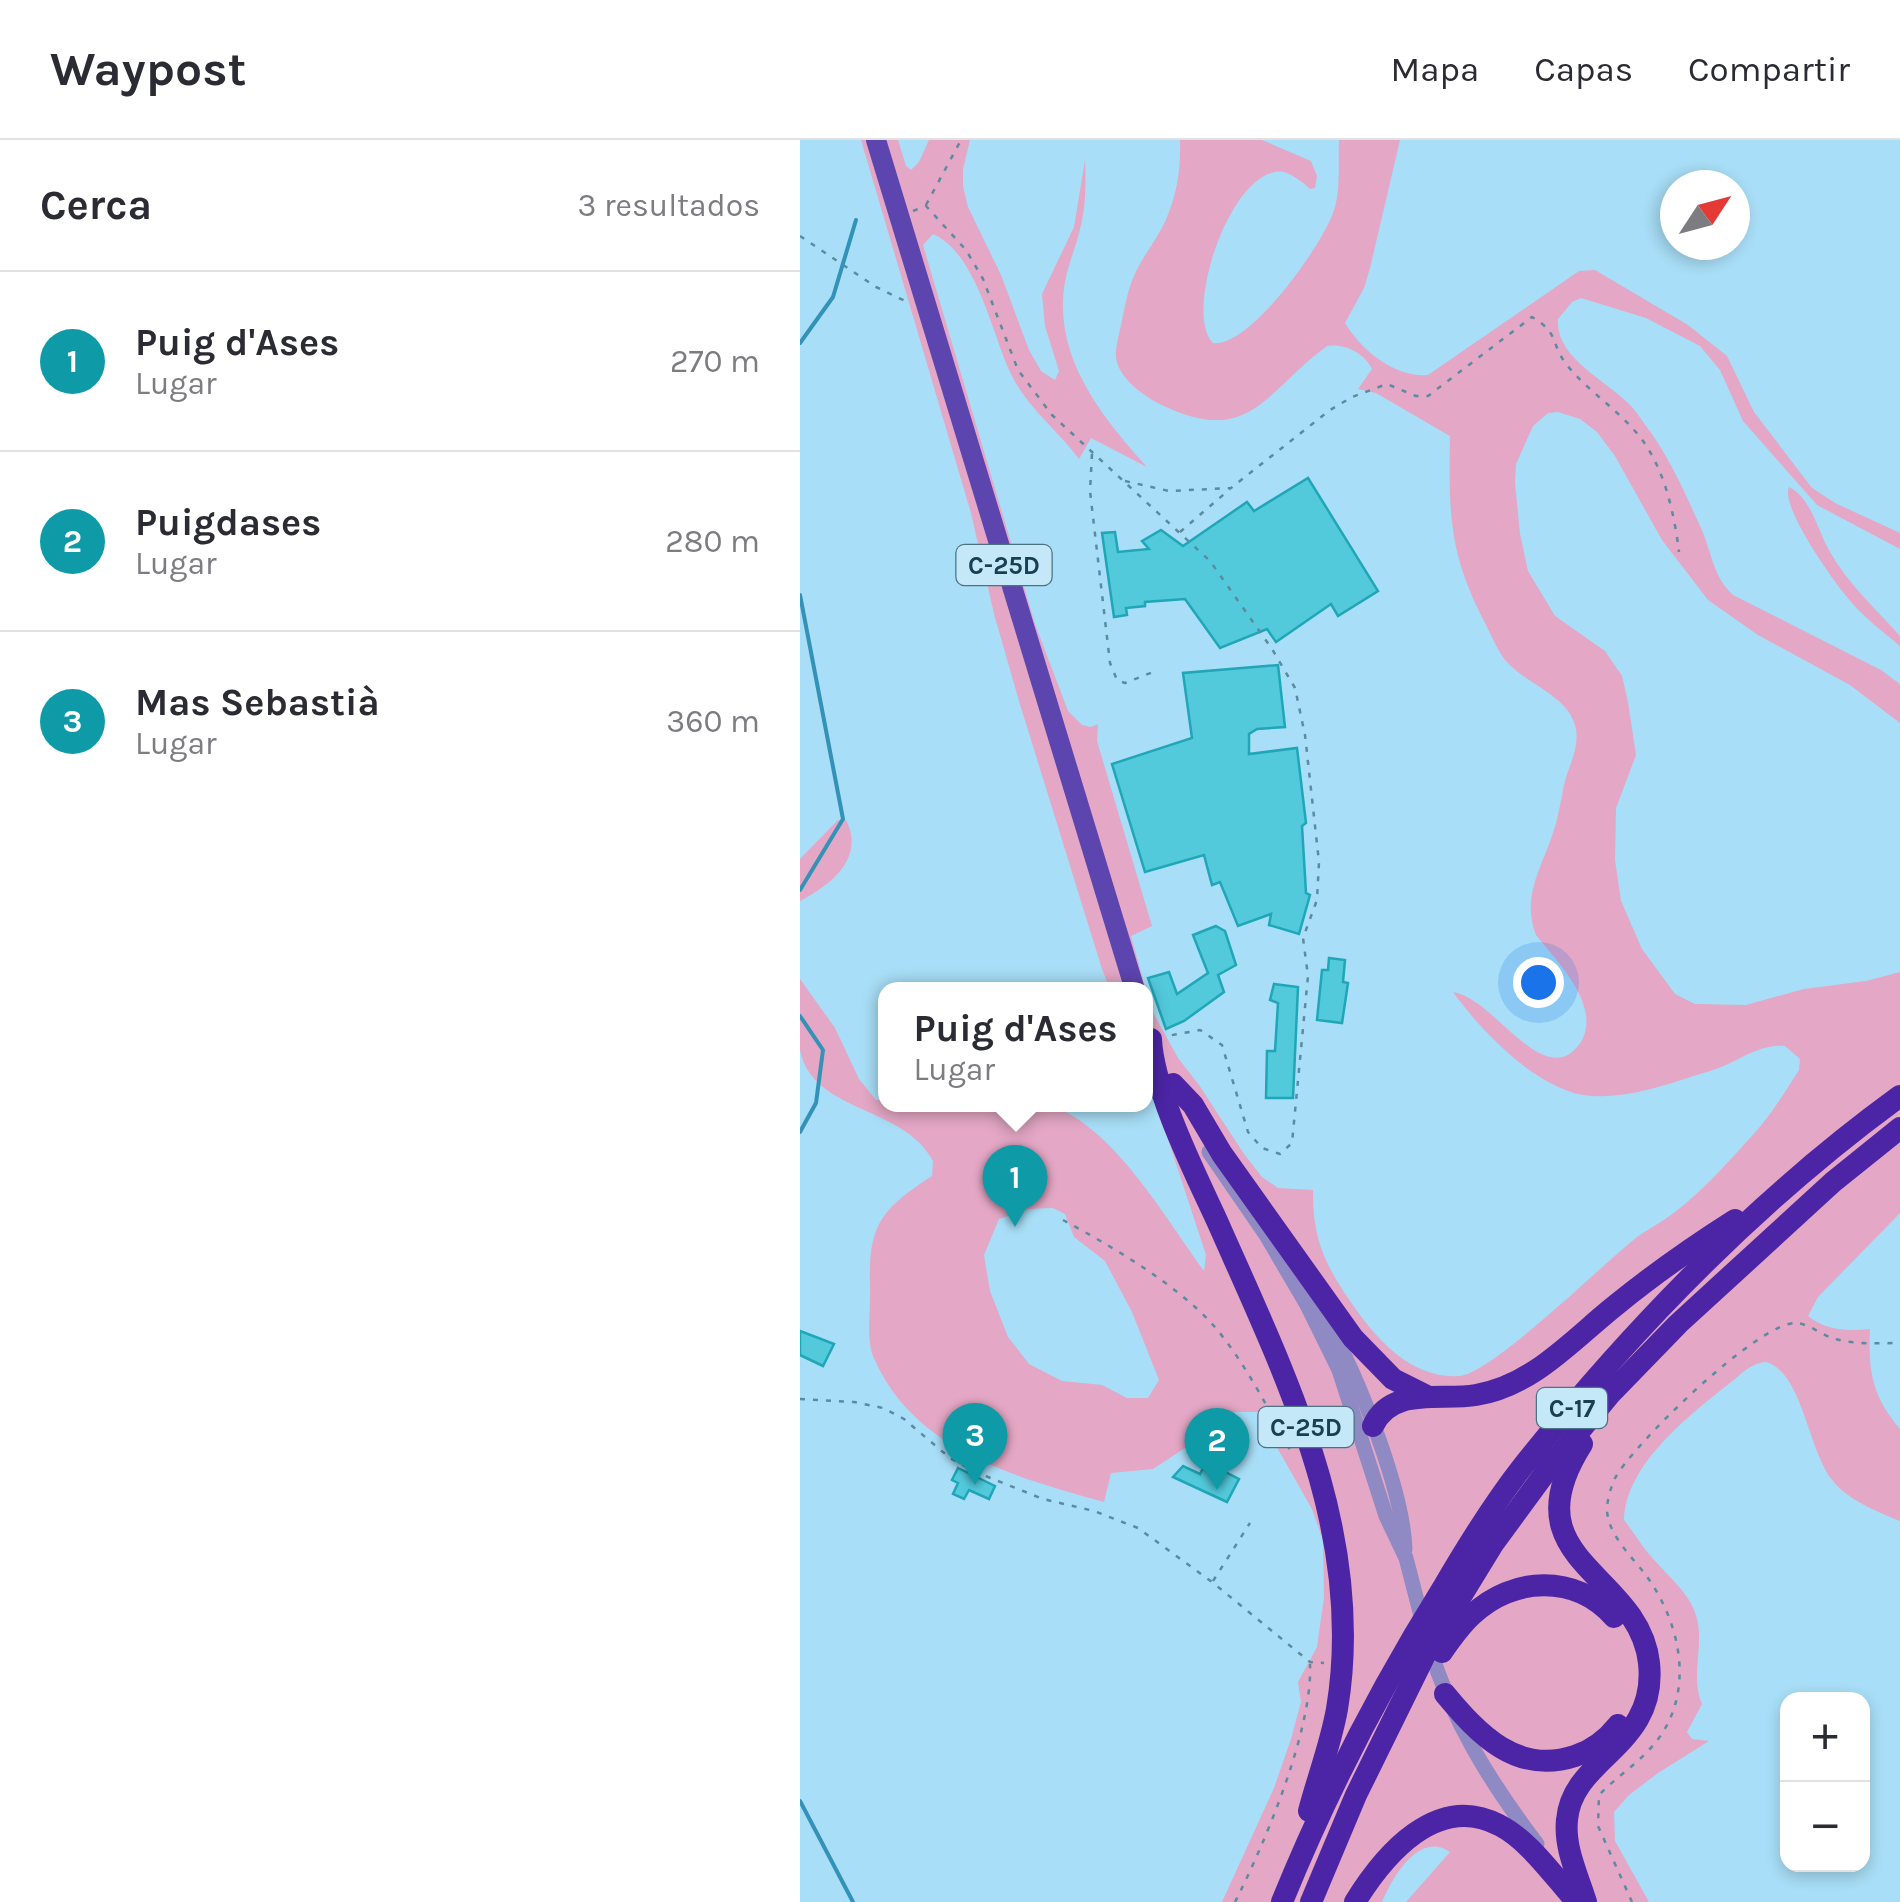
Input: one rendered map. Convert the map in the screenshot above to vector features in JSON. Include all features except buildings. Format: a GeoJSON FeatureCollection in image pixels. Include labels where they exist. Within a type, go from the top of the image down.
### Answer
{"type":"FeatureCollection","features":[{"type":"Feature","properties":{"kind":"highway","name":"C-25D"},"geometry":{"type":"LineString","coordinates":[[1153,1059],[1183,1145],[1312,1444],[1332,1522],[1340,1580],[1341,1663],[1337,1709],[1304,1826],[1309,1836]]}},
{"type":"Feature","properties":{"kind":"highway"},"geometry":{"type":"LineString","coordinates":[[1173,1084],[1193,1105],[1222,1154],[1353,1338],[1394,1379],[1432,1398]]}},
{"type":"Feature","properties":{"kind":"highway","name":"C-17"},"geometry":{"type":"LineString","coordinates":[[1282,1902],[1361,1728],[1403,1651],[1521,1468],[1646,1324],[1776,1194],[1842,1138],[1900,1096]]}},
{"type":"Feature","properties":{"kind":"highway","name":"C-17"},"geometry":{"type":"LineString","coordinates":[[1311,1902],[1356,1794],[1425,1655],[1492,1544],[1548,1468],[1611,1393],[1678,1324],[1833,1182],[1900,1128]]}},
{"type":"Feature","properties":{"kind":"highway"},"geometry":{"type":"LineString","coordinates":[[1373,1426],[1393,1403],[1479,1395],[1522,1379],[1641,1286],[1776,1194]]}},
{"type":"Feature","properties":{"kind":"highway"},"geometry":{"type":"LineString","coordinates":[[1582,1902],[1568,1848],[1568,1812],[1582,1782],[1632,1730],[1644,1707],[1650,1677],[1638,1625],[1622,1603],[1579,1561],[1566,1540],[1561,1518],[1561,1494],[1571,1462],[1611,1393]]}},
{"type":"Feature","properties":{"kind":"highway"},"geometry":{"type":"LineString","coordinates":[[1418,1673],[1428,1670],[1460,1627],[1486,1603],[1533,1585],[1569,1587],[1595,1599],[1618,1621],[1634,1658],[1632,1698],[1624,1718],[1597,1746],[1565,1760],[1536,1762],[1502,1750],[1468,1722],[1445,1694]]}},
{"type":"Feature","properties":{"kind":"highway"},"geometry":{"type":"LineString","coordinates":[[1355,1902],[1387,1858],[1411,1836],[1434,1822],[1459,1816],[1485,1819],[1510,1832],[1582,1902]]}},
{"type":"Feature","properties":{"kind":"main road","name":"C-25D"},"geometry":{"type":"LineString","coordinates":[[876,140],[1134,982]]}},
{"type":"Feature","properties":{"kind":"main road"},"geometry":{"type":"LineString","coordinates":[[1153,1041],[1173,1084]]}},
{"type":"Feature","properties":{"kind":"street"},"geometry":{"type":"LineString","coordinates":[[1173,1084],[1220,1171],[1266,1236],[1307,1305],[1339,1370],[1386,1516],[1403,1552]]}},
{"type":"Feature","properties":{"kind":"street"},"geometry":{"type":"LineString","coordinates":[[1266,1236],[1281,1250],[1325,1316],[1373,1426],[1372,1447],[1445,1694],[1482,1767],[1582,1902]]}},
{"type":"Feature","properties":{"kind":"path"},"geometry":{"type":"LineString","coordinates":[[898,216],[926,206],[961,140]]}},
{"type":"Feature","properties":{"kind":"path"},"geometry":{"type":"LineString","coordinates":[[926,206],[975,264],[1004,341],[1034,394],[1210,561],[1295,688],[1319,862],[1317,900],[1303,938],[1308,976],[1292,1143],[1280,1154],[1262,1148],[1248,1132],[1222,1045],[1200,1030],[1153,1030]]}},
{"type":"Feature","properties":{"kind":"path"},"geometry":{"type":"LineString","coordinates":[[800,236],[876,287],[917,307],[925,306]]}},
{"type":"Feature","properties":{"kind":"path"},"geometry":{"type":"LineString","coordinates":[[1180,532],[1352,396],[1387,384],[1416,396],[1428,396],[1532,317],[1550,328],[1566,364],[1636,431],[1652,453],[1671,507],[1678,552]]}},
{"type":"Feature","properties":{"kind":"path"},"geometry":{"type":"LineString","coordinates":[[1092,452],[1090,490],[1110,663],[1117,680],[1125,683],[1158,670]]}},
{"type":"Feature","properties":{"kind":"path"},"geometry":{"type":"LineString","coordinates":[[1124,480],[1170,491],[1231,488]]}},
{"type":"Feature","properties":{"kind":"path"},"geometry":{"type":"LineString","coordinates":[[1063,1220],[1169,1288],[1215,1327],[1270,1412],[1294,1459]]}},
{"type":"Feature","properties":{"kind":"path"},"geometry":{"type":"LineString","coordinates":[[1632,1902],[1598,1826],[1599,1795],[1654,1744],[1666,1725],[1678,1696],[1680,1657],[1672,1621],[1657,1590],[1611,1526],[1606,1508],[1615,1478],[1694,1392],[1766,1333],[1797,1323],[1851,1342],[1900,1343]]}},
{"type":"Feature","properties":{"kind":"path"},"geometry":{"type":"LineString","coordinates":[[800,1399],[882,1408],[904,1419],[950,1458],[978,1473],[1043,1499],[1094,1510],[1138,1528],[1310,1662],[1311,1685],[1288,1774],[1235,1902]]}},
{"type":"Feature","properties":{"kind":"path"},"geometry":{"type":"LineString","coordinates":[[1212,1582],[1250,1524]]}},
{"type":"Feature","properties":{"kind":"shaded area"},"geometry":{"type":"Polygon","coordinates":[[[861,140],[898,140],[911,170],[929,140],[970,140],[963,169],[968,207],[1001,275],[1029,350],[1041,371],[1055,380],[1059,371],[1045,326],[1042,294],[1074,227],[1085,160],[1083,212],[1065,282],[1066,335],[1073,359],[1097,405],[1147,467],[1091,438],[1079,459],[1018,386],[961,258],[933,234],[923,245],[1035,624],[1068,711],[1082,725],[1098,724],[1097,741],[1152,926],[1131,936],[1144,982],[1107,982],[994,614],[971,513],[861,140]]]}},
{"type":"Feature","properties":{"kind":"shaded area"},"geometry":{"type":"Polygon","coordinates":[[[1180,140],[1262,140],[1311,161],[1317,176],[1315,188],[1310,189],[1284,172],[1265,176],[1247,191],[1231,214],[1208,273],[1205,327],[1213,343],[1228,340],[1265,312],[1316,245],[1336,202],[1339,140],[1400,140],[1364,288],[1345,323],[1380,360],[1403,372],[1428,375],[1579,271],[1595,270],[1688,325],[1727,356],[1754,412],[1812,488],[1900,533],[1900,549],[1817,505],[1743,421],[1720,370],[1700,346],[1646,318],[1581,298],[1572,302],[1558,319],[1559,333],[1573,357],[1630,405],[1657,441],[1683,489],[1726,588],[1881,670],[1900,684],[1900,723],[1850,685],[1758,635],[1708,600],[1662,540],[1615,456],[1597,432],[1580,419],[1558,412],[1548,413],[1533,426],[1516,464],[1515,483],[1528,571],[1555,616],[1605,651],[1622,676],[1628,702],[1636,755],[1616,808],[1615,860],[1621,901],[1642,949],[1675,994],[1695,1004],[1746,1005],[1804,989],[1900,972],[1900,1213],[1818,1297],[1808,1316],[1838,1329],[1870,1329],[1874,1382],[1883,1405],[1900,1429],[1900,1521],[1855,1500],[1833,1481],[1824,1468],[1789,1381],[1766,1362],[1745,1371],[1694,1412],[1646,1462],[1627,1500],[1624,1520],[1691,1603],[1699,1630],[1697,1683],[1702,1704],[1687,1732],[1692,1739],[1709,1741],[1658,1773],[1614,1812],[1615,1841],[1649,1902],[1406,1902],[1450,1852],[1428,1847],[1408,1860],[1382,1902],[1222,1902],[1274,1788],[1301,1702],[1298,1682],[1317,1647],[1324,1597],[1323,1540],[1312,1509],[1257,1412],[1235,1412],[1203,1426],[1188,1446],[1153,1469],[1111,1473],[1104,1502],[1003,1470],[940,1437],[914,1415],[891,1389],[873,1356],[869,1332],[870,1266],[881,1221],[900,1199],[932,1176],[933,1161],[902,1129],[840,1098],[808,1071],[800,1050],[800,979],[835,1028],[859,1079],[878,1100],[878,1112],[1070,1115],[1093,1130],[1135,1174],[1204,1271],[1206,1255],[1153,1093],[1153,1013],[1178,1058],[1262,1177],[1278,1188],[1313,1190],[1313,1209],[1324,1257],[1369,1327],[1402,1358],[1443,1376],[1474,1371],[1495,1358],[1631,1242],[1695,1195],[1764,1122],[1799,1070],[1800,1059],[1785,1046],[1775,1046],[1669,1084],[1638,1092],[1592,1096],[1552,1084],[1496,1042],[1453,992],[1481,1006],[1523,1042],[1550,1057],[1563,1057],[1573,1051],[1586,1028],[1582,999],[1536,935],[1531,908],[1577,736],[1572,718],[1557,699],[1506,661],[1472,596],[1453,531],[1450,436],[1376,393],[1358,389],[1372,369],[1359,354],[1340,346],[1327,346],[1255,408],[1238,417],[1218,420],[1193,417],[1164,406],[1142,393],[1118,366],[1118,339],[1132,281],[1173,202],[1180,140]],[[1053,1208],[1028,1209],[999,1219],[984,1255],[990,1291],[1008,1337],[1029,1364],[1062,1381],[1102,1385],[1127,1398],[1148,1398],[1159,1380],[1132,1312],[1105,1261],[1074,1237],[1065,1214],[1053,1208]]]}},
{"type":"Feature","properties":{"kind":"shaded area"},"geometry":{"type":"Polygon","coordinates":[[[1789,487],[1809,507],[1845,575],[1900,636],[1900,646],[1859,610],[1830,575],[1792,510],[1789,487]]]}},
{"type":"Feature","properties":{"kind":"shaded area"},"geometry":{"type":"Polygon","coordinates":[[[838,820],[846,820],[851,834],[848,858],[834,878],[800,901],[800,859],[838,820]]]}},
{"type":"Feature","properties":{"kind":"waterway"},"geometry":{"type":"LineString","coordinates":[[800,343],[833,297],[856,220]]}},
{"type":"Feature","properties":{"kind":"waterway"},"geometry":{"type":"LineString","coordinates":[[800,595],[843,819],[800,890]]}},
{"type":"Feature","properties":{"kind":"waterway"},"geometry":{"type":"LineString","coordinates":[[800,1016],[823,1050],[816,1103],[800,1132]]}},
{"type":"Feature","properties":{"kind":"waterway"},"geometry":{"type":"LineString","coordinates":[[800,1801],[853,1902]]}},
{"type":"Feature","properties":{"kind":"place","name":"Puig d'Ases"},"geometry":{"type":"Point","coordinates":[1015,1227]}},
{"type":"Feature","properties":{"kind":"place","name":"Mas Sebastià"},"geometry":{"type":"Point","coordinates":[975,1485]}},
{"type":"Feature","properties":{"kind":"place","name":"Puigdases"},"geometry":{"type":"Point","coordinates":[1217,1490]}}]}
